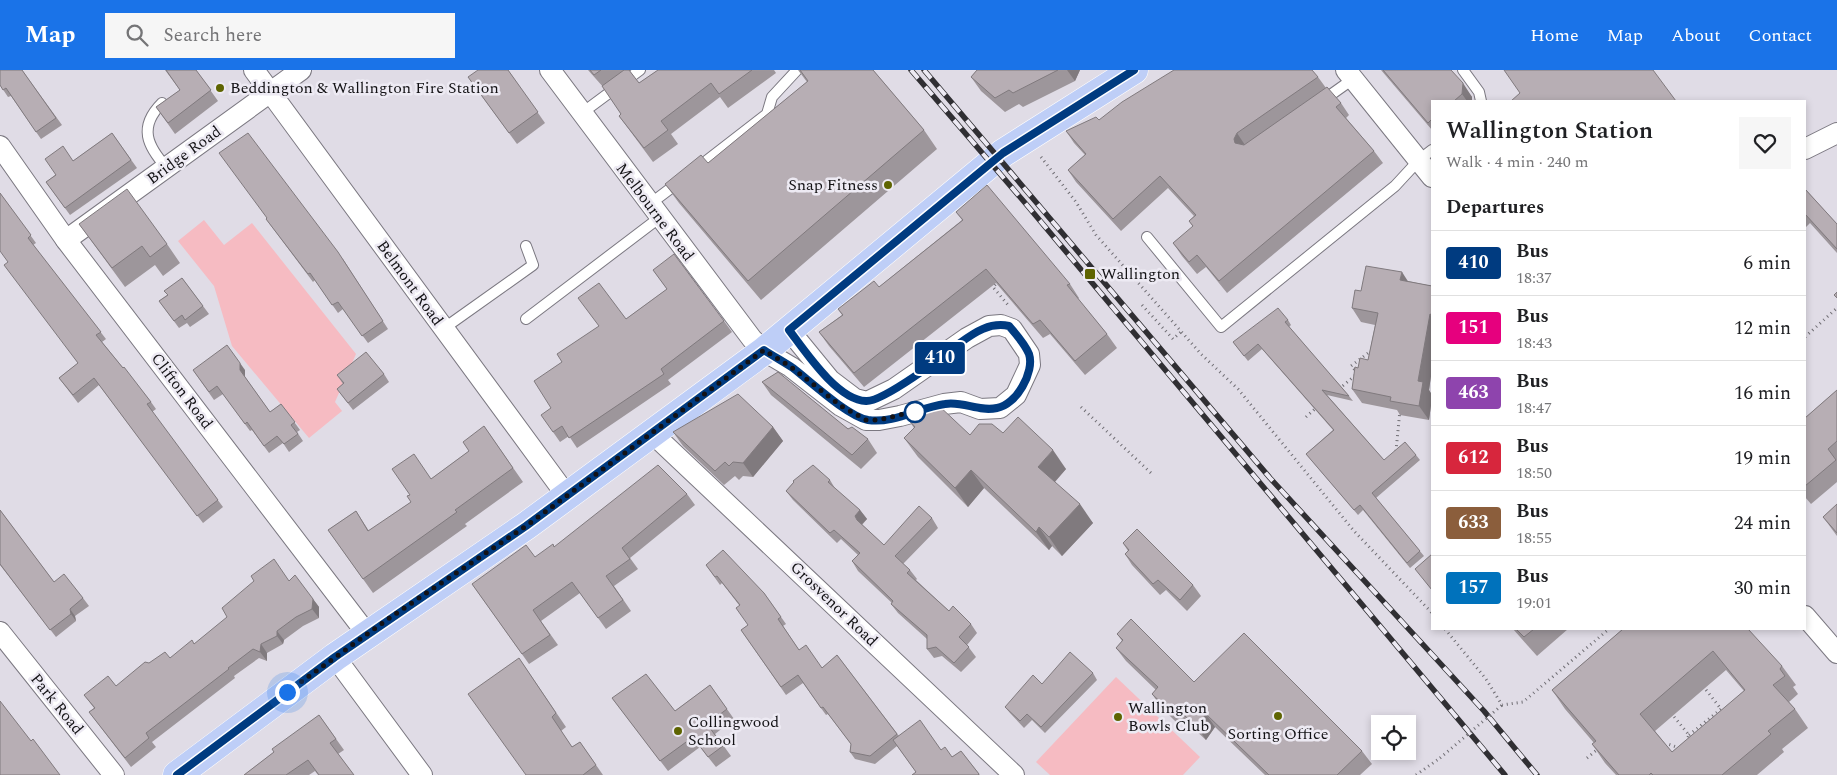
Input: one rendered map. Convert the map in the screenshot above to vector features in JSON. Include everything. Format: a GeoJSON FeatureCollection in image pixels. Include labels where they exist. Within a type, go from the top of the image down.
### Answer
{"type":"FeatureCollection","features":[{"type":"Feature","properties":{"kind":"main road"},"geometry":{"type":"LineString","coordinates":[[177,775],[335,657],[567,496],[764,350],[1003,153],[1124,72]]}},
{"type":"Feature","properties":{"kind":"street","name":"Belmont Road"},"geometry":{"type":"LineString","coordinates":[[254,70],[567,496]]}},
{"type":"Feature","properties":{"kind":"street","name":"Bridge Road"},"geometry":{"type":"LineString","coordinates":[[66,240],[301,70]]}},
{"type":"Feature","properties":{"kind":"street","name":"Melbourne Road"},"geometry":{"type":"LineString","coordinates":[[550,70],[741,326],[764,350],[791,367],[841,406],[866,420],[900,416],[944,404],[962,402],[980,410],[1000,408],[1016,395],[1030,365],[1029,354],[1012,329],[1001,325],[989,326],[967,338],[894,389],[867,402],[855,399],[830,380],[789,330]]}},
{"type":"Feature","properties":{"kind":"street"},"geometry":{"type":"LineString","coordinates":[[1350,74],[1426,155],[1431,173]]}},
{"type":"Feature","properties":{"kind":"street"},"geometry":{"type":"LineString","coordinates":[[1806,149],[1837,133]]}},
{"type":"Feature","properties":{"kind":"street","name":"Clifton Road"},"geometry":{"type":"LineString","coordinates":[[0,146],[66,240],[367,634]]}},
{"type":"Feature","properties":{"kind":"street","name":"Grosvenor Road"},"geometry":{"type":"LineString","coordinates":[[652,433],[1014,775]]}},
{"type":"Feature","properties":{"kind":"street"},"geometry":{"type":"LineString","coordinates":[[1806,617],[1837,653]]}},
{"type":"Feature","properties":{"kind":"street","name":"Park Road"},"geometry":{"type":"LineString","coordinates":[[0,632],[114,775]]}},
{"type":"Feature","properties":{"kind":"street"},"geometry":{"type":"LineString","coordinates":[[335,657],[422,775]]}},
{"type":"Feature","properties":{"kind":"lane"},"geometry":{"type":"LineString","coordinates":[[582,113],[640,70]]}},
{"type":"Feature","properties":{"kind":"lane"},"geometry":{"type":"LineString","coordinates":[[526,319],[767,114],[772,97],[797,70]]}},
{"type":"Feature","properties":{"kind":"lane"},"geometry":{"type":"LineString","coordinates":[[1463,70],[1479,92],[1481,100]]}},
{"type":"Feature","properties":{"kind":"lane"},"geometry":{"type":"LineString","coordinates":[[1313,107],[1350,74]]}},
{"type":"Feature","properties":{"kind":"lane"},"geometry":{"type":"LineString","coordinates":[[162,103],[150,118],[147,132],[153,151],[167,168]]}},
{"type":"Feature","properties":{"kind":"lane"},"geometry":{"type":"LineString","coordinates":[[1147,237],[1221,327],[1395,186],[1426,155]]}},
{"type":"Feature","properties":{"kind":"lane"},"geometry":{"type":"LineString","coordinates":[[443,329],[533,265],[526,246]]}},
{"type":"Feature","properties":{"kind":"path"},"geometry":{"type":"LineString","coordinates":[[1040,154],[1076,202],[1104,247],[1182,332],[1238,389],[1354,531],[1431,612]]}},
{"type":"Feature","properties":{"kind":"path"},"geometry":{"type":"LineString","coordinates":[[993,287],[1004,277]]}},
{"type":"Feature","properties":{"kind":"path"},"geometry":{"type":"LineString","coordinates":[[1002,298],[1008,292]]}},
{"type":"Feature","properties":{"kind":"path"},"geometry":{"type":"LineString","coordinates":[[1142,305],[1173,339],[1182,332]]}},
{"type":"Feature","properties":{"kind":"path"},"geometry":{"type":"LineString","coordinates":[[1806,337],[1837,308]]}},
{"type":"Feature","properties":{"kind":"path"},"geometry":{"type":"LineString","coordinates":[[1334,393],[1358,373],[1350,366],[1374,347]]}},
{"type":"Feature","properties":{"kind":"path"},"geometry":{"type":"LineString","coordinates":[[1396,451],[1400,402]]}},
{"type":"Feature","properties":{"kind":"path"},"geometry":{"type":"LineString","coordinates":[[1306,417],[1320,405]]}},
{"type":"Feature","properties":{"kind":"path"},"geometry":{"type":"LineString","coordinates":[[1080,407],[1150,474]]}},
{"type":"Feature","properties":{"kind":"path"},"geometry":{"type":"LineString","coordinates":[[1446,630],[1486,679],[1502,705]]}},
{"type":"Feature","properties":{"kind":"path"},"geometry":{"type":"LineString","coordinates":[[1416,775],[1440,758],[1502,705],[1523,702],[1608,630]]}},
{"type":"Feature","properties":{"kind":"path"},"geometry":{"type":"LineString","coordinates":[[1706,677],[1702,686],[1721,709],[1727,711]]}},
{"type":"Feature","properties":{"kind":"path"},"geometry":{"type":"LineString","coordinates":[[1664,747],[1668,744],[1682,749],[1689,735],[1721,709]]}},
{"type":"Feature","properties":{"kind":"path"},"geometry":{"type":"LineString","coordinates":[[1664,711],[1670,712],[1689,735]]}},
{"type":"Feature","properties":{"kind":"path"},"geometry":{"type":"LineString","coordinates":[[1587,758],[1602,746]]}},
{"type":"Feature","properties":{"kind":"shaded area"},"geometry":{"type":"Polygon","coordinates":[[[204,220],[224,245],[252,223],[356,354],[335,402],[342,411],[309,438],[232,346],[214,286],[178,241],[204,220]]]}},
{"type":"Feature","properties":{"kind":"shaded area","name":"Wallington Bowls Club"},"geometry":{"type":"Polygon","coordinates":[[[1116,677],[1200,757],[1183,775],[1050,775],[1036,762],[1116,677]]]}},
{"type":"Feature","properties":{"kind":"building"},"geometry":{"type":"Polygon","coordinates":[[[0,70],[22,70],[56,118],[36,132],[6,88],[3,90],[0,85],[0,70]]]}},
{"type":"Feature","properties":{"kind":"building"},"geometry":{"type":"Polygon","coordinates":[[[166,70],[196,70],[211,90],[168,123],[156,107],[180,90],[166,70]]]}},
{"type":"Feature","properties":{"kind":"building"},"geometry":{"type":"Polygon","coordinates":[[[478,70],[508,70],[538,112],[509,133],[468,77],[478,70]]]}},
{"type":"Feature","properties":{"kind":"building"},"geometry":{"type":"Polygon","coordinates":[[[590,70],[601,70],[594,75],[590,70]]]}},
{"type":"Feature","properties":{"kind":"building"},"geometry":{"type":"Polygon","coordinates":[[[624,70],[629,70],[639,83],[658,70],[752,70],[719,94],[711,83],[661,121],[668,130],[644,148],[619,116],[621,114],[602,86],[624,70]]]}},
{"type":"Feature","properties":{"kind":"building"},"geometry":{"type":"Polygon","coordinates":[[[800,70],[873,70],[924,130],[748,281],[665,184],[701,155],[708,163],[808,81],[800,70]]]}},
{"type":"Feature","properties":{"kind":"building"},"geometry":{"type":"Polygon","coordinates":[[[977,70],[1058,70],[1013,93],[1009,90],[995,98],[971,77],[977,70]]]}},
{"type":"Feature","properties":{"kind":"building"},"geometry":{"type":"Polygon","coordinates":[[[1174,70],[1312,70],[1318,77],[1237,133],[1234,139],[1235,143],[1244,145],[1327,87],[1341,103],[1336,107],[1374,151],[1219,281],[1197,255],[1189,262],[1173,243],[1193,226],[1189,221],[1196,215],[1160,176],[1113,219],[1068,170],[1086,154],[1066,131],[1096,117],[1099,120],[1122,102],[1174,70]]]}},
{"type":"Feature","properties":{"kind":"building"},"geometry":{"type":"Polygon","coordinates":[[[1383,70],[1451,70],[1463,83],[1462,94],[1455,100],[1431,100],[1431,120],[1428,123],[1383,70]]]}},
{"type":"Feature","properties":{"kind":"building"},"geometry":{"type":"Polygon","coordinates":[[[1504,70],[1653,70],[1675,100],[1512,100],[1520,93],[1504,70]]]}},
{"type":"Feature","properties":{"kind":"building"},"geometry":{"type":"Polygon","coordinates":[[[112,133],[131,160],[65,208],[46,182],[56,175],[45,159],[63,146],[73,161],[112,133]]]}},
{"type":"Feature","properties":{"kind":"building"},"geometry":{"type":"Polygon","coordinates":[[[248,133],[338,252],[383,321],[362,336],[338,302],[332,305],[310,273],[308,274],[266,219],[219,153],[248,133]]]}},
{"type":"Feature","properties":{"kind":"building"},"geometry":{"type":"Polygon","coordinates":[[[987,185],[1070,284],[1067,285],[1107,334],[1075,361],[1040,320],[1033,324],[986,269],[854,373],[819,332],[843,315],[838,309],[874,281],[879,287],[963,220],[956,212],[987,185]]]}},
{"type":"Feature","properties":{"kind":"building"},"geometry":{"type":"Polygon","coordinates":[[[127,189],[167,244],[150,257],[142,246],[112,268],[79,224],[127,189]]]}},
{"type":"Feature","properties":{"kind":"building"},"geometry":{"type":"Polygon","coordinates":[[[1806,190],[1837,224],[1837,249],[1806,215],[1806,190]]]}},
{"type":"Feature","properties":{"kind":"building"},"geometry":{"type":"Polygon","coordinates":[[[0,193],[31,235],[28,238],[101,332],[96,335],[151,402],[147,404],[218,500],[197,516],[94,378],[73,395],[59,378],[78,363],[4,265],[8,262],[0,251],[0,193]]]}},
{"type":"Feature","properties":{"kind":"building"},"geometry":{"type":"Polygon","coordinates":[[[674,254],[724,321],[661,369],[664,374],[569,438],[562,426],[553,432],[541,415],[551,408],[534,381],[562,362],[557,354],[599,326],[578,298],[599,283],[626,319],[667,289],[653,270],[674,254]]]}},
{"type":"Feature","properties":{"kind":"building"},"geometry":{"type":"Polygon","coordinates":[[[1366,266],[1402,272],[1400,280],[1431,286],[1431,314],[1418,381],[1423,382],[1419,406],[1390,401],[1391,397],[1352,389],[1355,367],[1358,368],[1360,358],[1368,360],[1378,313],[1352,308],[1355,290],[1361,291],[1366,266]]]}},
{"type":"Feature","properties":{"kind":"building"},"geometry":{"type":"Polygon","coordinates":[[[182,278],[203,306],[185,320],[182,315],[174,321],[159,301],[168,295],[164,291],[182,278]]]}},
{"type":"Feature","properties":{"kind":"building"},"geometry":{"type":"Polygon","coordinates":[[[1278,308],[1288,320],[1285,322],[1349,396],[1322,390],[1384,460],[1405,442],[1416,455],[1372,493],[1420,551],[1407,563],[1360,505],[1354,510],[1306,454],[1334,430],[1258,344],[1244,356],[1233,342],[1278,308]]]}},
{"type":"Feature","properties":{"kind":"building"},"geometry":{"type":"Polygon","coordinates":[[[227,345],[240,363],[240,370],[270,412],[281,404],[295,422],[291,425],[298,434],[284,444],[277,436],[264,446],[217,386],[209,392],[193,370],[227,345]]]}},
{"type":"Feature","properties":{"kind":"building"},"geometry":{"type":"Polygon","coordinates":[[[366,352],[384,374],[348,403],[337,389],[344,383],[337,375],[366,352]]]}},
{"type":"Feature","properties":{"kind":"building"},"geometry":{"type":"Polygon","coordinates":[[[778,372],[848,429],[852,427],[868,439],[852,455],[762,382],[778,372]]]}},
{"type":"Feature","properties":{"kind":"building"},"geometry":{"type":"Polygon","coordinates":[[[1837,390],[1837,441],[1828,449],[1836,460],[1806,485],[1806,417],[1837,390]]]}},
{"type":"Feature","properties":{"kind":"building"},"geometry":{"type":"Polygon","coordinates":[[[738,394],[773,427],[743,463],[733,462],[729,466],[725,462],[715,471],[673,432],[738,394]]]}},
{"type":"Feature","properties":{"kind":"building"},"geometry":{"type":"Polygon","coordinates":[[[936,403],[970,435],[979,424],[992,424],[1003,433],[1018,417],[1053,450],[1038,467],[1080,504],[1049,537],[1039,527],[1036,532],[971,470],[955,488],[904,438],[915,427],[908,419],[921,405],[928,412],[936,403]]]}},
{"type":"Feature","properties":{"kind":"building"},"geometry":{"type":"Polygon","coordinates":[[[484,426],[513,468],[455,510],[457,512],[363,579],[328,530],[356,511],[368,531],[411,502],[407,496],[410,495],[392,469],[414,454],[431,479],[469,451],[463,442],[484,426]]]}},
{"type":"Feature","properties":{"kind":"building"},"geometry":{"type":"Polygon","coordinates":[[[658,465],[687,494],[622,548],[630,559],[606,576],[623,600],[598,618],[572,582],[533,610],[550,635],[522,654],[472,584],[526,545],[535,557],[553,544],[554,547],[658,465]]]}},
{"type":"Feature","properties":{"kind":"building"},"geometry":{"type":"Polygon","coordinates":[[[813,465],[830,480],[828,482],[860,510],[855,516],[857,520],[884,545],[919,506],[932,518],[895,556],[910,570],[907,573],[949,611],[953,606],[971,624],[959,637],[969,647],[954,663],[936,647],[927,649],[927,635],[891,604],[893,601],[852,561],[860,553],[834,530],[830,533],[786,491],[793,481],[813,465]]]}},
{"type":"Feature","properties":{"kind":"building"},"geometry":{"type":"Polygon","coordinates":[[[1837,504],[1837,533],[1823,517],[1837,504]]]}},
{"type":"Feature","properties":{"kind":"building"},"geometry":{"type":"Polygon","coordinates":[[[0,510],[54,582],[64,574],[83,598],[70,609],[71,614],[50,630],[0,564],[0,510]]]}},
{"type":"Feature","properties":{"kind":"building"},"geometry":{"type":"Polygon","coordinates":[[[1137,529],[1193,585],[1180,600],[1158,580],[1153,584],[1125,554],[1129,550],[1123,543],[1137,529]]]}},
{"type":"Feature","properties":{"kind":"building"},"geometry":{"type":"Polygon","coordinates":[[[723,550],[764,593],[781,617],[778,619],[799,650],[806,645],[822,668],[837,655],[897,734],[870,756],[850,752],[851,744],[823,707],[821,708],[798,675],[781,687],[741,630],[748,625],[736,608],[740,605],[706,565],[723,550]]]}},
{"type":"Feature","properties":{"kind":"building"},"geometry":{"type":"Polygon","coordinates":[[[1431,555],[1431,589],[1415,569],[1431,555]]]}},
{"type":"Feature","properties":{"kind":"building"},"geometry":{"type":"Polygon","coordinates":[[[274,559],[289,581],[295,575],[313,599],[312,609],[296,617],[277,631],[277,636],[261,644],[260,652],[253,649],[146,733],[149,738],[125,758],[89,712],[95,708],[84,695],[108,676],[116,686],[145,662],[149,663],[165,652],[170,658],[192,640],[194,644],[227,617],[222,608],[254,581],[251,576],[274,559]]]}},
{"type":"Feature","properties":{"kind":"building","name":"Sorting Office"},"geometry":{"type":"Polygon","coordinates":[[[1131,619],[1194,682],[1244,633],[1362,751],[1337,775],[1269,775],[1206,714],[1197,727],[1174,706],[1169,710],[1152,694],[1158,687],[1116,648],[1123,640],[1117,634],[1131,619]]]}},
{"type":"Feature","properties":{"kind":"building"},"geometry":{"type":"Polygon","coordinates":[[[1517,630],[1533,630],[1524,637],[1517,630]]]}},
{"type":"Feature","properties":{"kind":"building"},"geometry":{"type":"Polygon","coordinates":[[[1622,630],[1749,630],[1782,666],[1780,669],[1785,676],[1773,685],[1795,709],[1768,731],[1771,734],[1722,775],[1653,775],[1651,773],[1649,775],[1619,775],[1592,744],[1596,741],[1552,690],[1622,630]],[[1713,651],[1640,714],[1672,752],[1745,690],[1713,651]]]}},
{"type":"Feature","properties":{"kind":"building"},"geometry":{"type":"Polygon","coordinates":[[[1070,652],[1093,673],[1041,727],[1027,714],[1020,721],[1005,707],[1033,675],[1042,684],[1070,652]]]}},
{"type":"Feature","properties":{"kind":"building"},"geometry":{"type":"Polygon","coordinates":[[[519,658],[556,713],[552,717],[572,747],[580,742],[596,765],[583,775],[526,775],[468,694],[519,658]]]}},
{"type":"Feature","properties":{"kind":"building"},"geometry":{"type":"Polygon","coordinates":[[[646,674],[675,711],[710,685],[727,709],[707,724],[723,746],[708,757],[693,737],[660,761],[612,698],[646,674]]]}},
{"type":"Feature","properties":{"kind":"building"},"geometry":{"type":"Polygon","coordinates":[[[0,701],[31,741],[33,739],[60,775],[0,775],[0,701]]]}},
{"type":"Feature","properties":{"kind":"building"},"geometry":{"type":"Polygon","coordinates":[[[319,715],[336,739],[330,743],[354,775],[319,775],[308,760],[286,775],[244,775],[274,752],[272,749],[319,715]]]}},
{"type":"Feature","properties":{"kind":"building"},"geometry":{"type":"Polygon","coordinates":[[[920,720],[941,750],[945,747],[952,757],[961,751],[979,774],[912,775],[916,772],[893,740],[920,720]]]}},
{"type":"Feature","properties":{"kind":"railway"},"geometry":{"type":"LineString","coordinates":[[911,70],[1026,204],[1505,775]]}},
{"type":"Feature","properties":{"kind":"railway"},"geometry":{"type":"LineString","coordinates":[[924,70],[1270,478],[1484,711],[1537,775]]}},
{"type":"Feature","properties":{"kind":"bus line","name":"410"},"geometry":{"type":"LineString","coordinates":[[177,775],[391,617],[526,526],[764,350],[791,367],[841,406],[866,420],[879,420],[944,404],[962,402],[980,410],[1000,408],[1016,395],[1022,386],[1030,365],[1029,354],[1023,343],[1009,326],[989,326],[967,338],[894,389],[879,398],[867,402],[855,399],[830,380],[807,355],[789,330],[1003,153],[1134,70]]}},
{"type":"Feature","properties":{"kind":"place","name":"Beddington & Wallington Fire Station"},"geometry":{"type":"Point","coordinates":[220,88]}},
{"type":"Feature","properties":{"kind":"place","name":"Snap Fitness"},"geometry":{"type":"Point","coordinates":[888,185]}},
{"type":"Feature","properties":{"kind":"place","name":"Wallington"},"geometry":{"type":"Point","coordinates":[1090,274]}},
{"type":"Feature","properties":{"kind":"place","name":"Sorting Office"},"geometry":{"type":"Point","coordinates":[1278,716]}},
{"type":"Feature","properties":{"kind":"place","name":"Wallington Bowls Club"},"geometry":{"type":"Point","coordinates":[1118,717]}},
{"type":"Feature","properties":{"kind":"place","name":"Collingwood School"},"geometry":{"type":"Point","coordinates":[678,731]}},
{"type":"Feature","properties":{"kind":"route"},"geometry":{"type":"LineString","coordinates":[[287,692],[391,617],[526,526],[764,350],[791,367],[841,406],[866,420],[879,420],[920,410],[915,412]]}}]}
